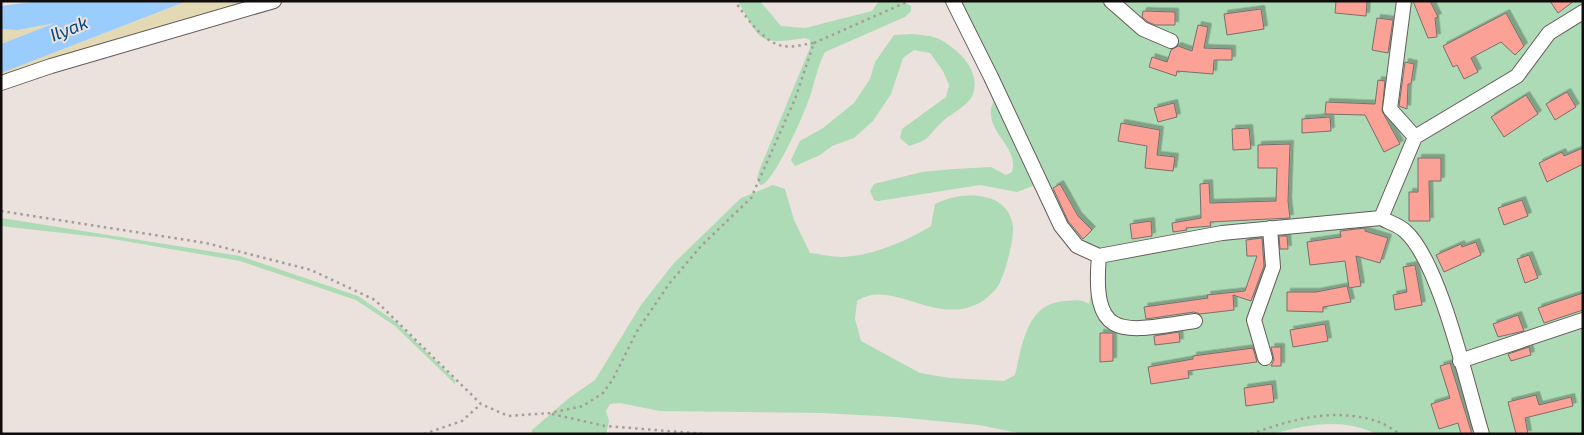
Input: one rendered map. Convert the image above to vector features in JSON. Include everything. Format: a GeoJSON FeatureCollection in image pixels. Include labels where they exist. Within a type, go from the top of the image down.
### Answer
{"type":"FeatureCollection","features":[{"type":"Feature","properties":{"kind":"street"},"geometry":{"type":"LineString","coordinates":[[1,83],[51,66],[274,1]]}},
{"type":"Feature","properties":{"kind":"street"},"geometry":{"type":"LineString","coordinates":[[952,1],[991,77],[1061,226],[1077,246],[1099,256],[1222,233],[1381,218],[1404,230],[1422,252],[1439,292],[1482,434]]}},
{"type":"Feature","properties":{"kind":"street"},"geometry":{"type":"LineString","coordinates":[[1110,1],[1142,29],[1172,41]]}},
{"type":"Feature","properties":{"kind":"street"},"geometry":{"type":"LineString","coordinates":[[1404,1],[1390,109],[1415,137]]}},
{"type":"Feature","properties":{"kind":"street"},"geometry":{"type":"LineString","coordinates":[[1381,218],[1415,137],[1517,76],[1549,33],[1583,12]]}},
{"type":"Feature","properties":{"kind":"street"},"geometry":{"type":"LineString","coordinates":[[1265,358],[1254,320],[1273,267],[1270,228]]}},
{"type":"Feature","properties":{"kind":"street"},"geometry":{"type":"LineString","coordinates":[[1099,256],[1096,281],[1099,303],[1104,315],[1112,324],[1119,328],[1136,329],[1195,320]]}},
{"type":"Feature","properties":{"kind":"street"},"geometry":{"type":"LineString","coordinates":[[1460,361],[1583,320]]}},
{"type":"Feature","properties":{"kind":"path"},"geometry":{"type":"LineString","coordinates":[[735,1],[747,19],[767,38],[782,46],[814,44],[909,1]]}},
{"type":"Feature","properties":{"kind":"path"},"geometry":{"type":"LineString","coordinates":[[1,211],[206,243],[311,270],[375,300],[481,404],[508,416],[550,413],[583,406],[603,393],[613,379],[637,331],[670,284],[701,246],[751,198],[795,99],[814,44]]}},
{"type":"Feature","properties":{"kind":"path"},"geometry":{"type":"LineString","coordinates":[[424,434],[462,421],[481,404]]}},
{"type":"Feature","properties":{"kind":"path"},"geometry":{"type":"LineString","coordinates":[[550,413],[605,426],[706,434]]}},
{"type":"Feature","properties":{"kind":"path"},"geometry":{"type":"LineString","coordinates":[[1250,434],[1288,421],[1336,413],[1374,420],[1400,434]]}},
{"type":"Feature","properties":{"kind":"green space"},"geometry":{"type":"Polygon","coordinates":[[[738,1],[760,1],[781,26],[805,28],[872,11],[879,1],[902,1],[911,6],[911,11],[905,17],[825,52],[806,108],[790,144],[770,177],[764,184],[760,185],[757,179],[759,171],[810,48],[810,40],[805,38],[778,41],[762,38],[738,1]]]}},
{"type":"Feature","properties":{"kind":"green space"},"geometry":{"type":"Polygon","coordinates":[[[949,1],[1583,1],[1583,434],[1376,434],[1351,426],[1326,424],[1274,434],[1023,434],[979,425],[896,417],[821,413],[660,411],[620,403],[610,404],[606,411],[609,421],[606,434],[532,434],[532,430],[569,398],[595,380],[641,305],[674,263],[741,198],[773,185],[785,189],[794,220],[810,253],[837,257],[876,251],[899,243],[921,232],[931,226],[935,204],[945,200],[957,197],[982,196],[1003,206],[1010,215],[1013,227],[1011,248],[998,286],[981,302],[964,308],[948,309],[931,307],[885,295],[871,295],[857,301],[855,319],[861,341],[920,373],[950,378],[1004,381],[1015,375],[1024,338],[1035,317],[1043,309],[1053,303],[1073,300],[1089,304],[1098,256],[1087,255],[1038,184],[1017,192],[980,185],[878,201],[874,200],[870,191],[874,184],[922,172],[991,167],[1006,175],[1012,172],[1013,163],[1011,155],[991,118],[991,109],[997,94],[949,1]]]}},
{"type":"Feature","properties":{"kind":"green space"},"geometry":{"type":"Polygon","coordinates":[[[912,34],[939,39],[953,48],[966,61],[974,77],[975,85],[973,94],[968,102],[922,141],[909,146],[900,138],[902,129],[946,97],[949,85],[943,71],[930,53],[914,50],[903,58],[891,94],[873,121],[854,138],[832,146],[820,155],[795,166],[791,160],[800,141],[823,128],[854,103],[870,79],[875,62],[894,35],[912,34]]]}},
{"type":"Feature","properties":{"kind":"green space"},"geometry":{"type":"Polygon","coordinates":[[[1,218],[240,256],[358,296],[396,322],[455,380],[455,384],[395,326],[356,300],[240,261],[107,238],[1,226],[1,218]]]}},
{"type":"Feature","properties":{"kind":"sand"},"geometry":{"type":"Polygon","coordinates":[[[187,1],[272,1],[1,83],[1,72],[187,1]]]}},
{"type":"Feature","properties":{"kind":"sand"},"geometry":{"type":"Polygon","coordinates":[[[58,22],[1,44],[1,29],[17,30],[58,22]]]}},
{"type":"Feature","properties":{"kind":"water","name":"Ilyak"},"geometry":{"type":"Polygon","coordinates":[[[40,1],[187,1],[1,73],[1,44],[55,23],[17,30],[1,29],[1,6],[40,1]]]}},
{"type":"Feature","properties":{"kind":"building"},"geometry":{"type":"Polygon","coordinates":[[[1336,1],[1367,1],[1366,16],[1335,13],[1336,1]]]}},
{"type":"Feature","properties":{"kind":"building"},"geometry":{"type":"Polygon","coordinates":[[[1413,1],[1430,1],[1438,17],[1435,18],[1437,37],[1428,38],[1413,1]]]}},
{"type":"Feature","properties":{"kind":"building"},"geometry":{"type":"Polygon","coordinates":[[[1550,1],[1574,1],[1558,13],[1550,1]]]}},
{"type":"Feature","properties":{"kind":"building"},"geometry":{"type":"Polygon","coordinates":[[[1261,9],[1264,29],[1227,35],[1224,14],[1261,9]]]}},
{"type":"Feature","properties":{"kind":"building"},"geometry":{"type":"Polygon","coordinates":[[[1143,11],[1175,12],[1175,25],[1155,25],[1148,22],[1142,17],[1143,11]]]}},
{"type":"Feature","properties":{"kind":"building"},"geometry":{"type":"Polygon","coordinates":[[[1506,13],[1524,46],[1515,55],[1501,42],[1471,58],[1478,72],[1464,79],[1457,65],[1453,67],[1443,46],[1506,13]]]}},
{"type":"Feature","properties":{"kind":"building"},"geometry":{"type":"Polygon","coordinates":[[[1377,18],[1393,20],[1388,53],[1372,50],[1377,18]]]}},
{"type":"Feature","properties":{"kind":"building"},"geometry":{"type":"Polygon","coordinates":[[[1198,25],[1208,27],[1204,48],[1232,49],[1232,60],[1214,60],[1213,74],[1177,71],[1176,76],[1149,67],[1152,57],[1167,62],[1171,50],[1178,46],[1192,51],[1198,25]]]}},
{"type":"Feature","properties":{"kind":"building"},"geometry":{"type":"Polygon","coordinates":[[[1405,62],[1414,64],[1411,84],[1408,84],[1407,109],[1399,106],[1405,62]]]}},
{"type":"Feature","properties":{"kind":"building"},"geometry":{"type":"Polygon","coordinates":[[[1378,80],[1385,81],[1382,111],[1400,144],[1384,152],[1365,115],[1325,114],[1326,102],[1375,104],[1378,80]]]}},
{"type":"Feature","properties":{"kind":"building"},"geometry":{"type":"Polygon","coordinates":[[[1567,92],[1576,107],[1555,120],[1546,104],[1567,92]]]}},
{"type":"Feature","properties":{"kind":"building"},"geometry":{"type":"Polygon","coordinates":[[[1526,95],[1538,114],[1504,137],[1491,117],[1526,95]]]}},
{"type":"Feature","properties":{"kind":"building"},"geometry":{"type":"Polygon","coordinates":[[[1174,103],[1177,117],[1158,122],[1154,108],[1174,103]]]}},
{"type":"Feature","properties":{"kind":"building"},"geometry":{"type":"Polygon","coordinates":[[[1330,117],[1331,131],[1302,133],[1302,119],[1330,117]]]}},
{"type":"Feature","properties":{"kind":"building"},"geometry":{"type":"Polygon","coordinates":[[[1121,123],[1160,130],[1157,155],[1175,157],[1173,171],[1145,168],[1147,146],[1118,141],[1121,123]]]}},
{"type":"Feature","properties":{"kind":"building"},"geometry":{"type":"Polygon","coordinates":[[[1249,128],[1251,149],[1233,150],[1232,129],[1249,128]]]}},
{"type":"Feature","properties":{"kind":"building"},"geometry":{"type":"Polygon","coordinates":[[[1290,144],[1288,201],[1290,218],[1210,222],[1211,226],[1186,228],[1187,230],[1173,232],[1172,223],[1201,218],[1200,184],[1209,183],[1210,203],[1276,201],[1277,168],[1258,168],[1258,145],[1290,144]]]}},
{"type":"Feature","properties":{"kind":"building"},"geometry":{"type":"Polygon","coordinates":[[[1583,148],[1583,164],[1547,182],[1539,163],[1562,152],[1564,156],[1583,148]]]}},
{"type":"Feature","properties":{"kind":"building"},"geometry":{"type":"Polygon","coordinates":[[[1418,158],[1441,158],[1441,181],[1429,181],[1430,221],[1409,221],[1409,192],[1418,192],[1418,158]]]}},
{"type":"Feature","properties":{"kind":"building"},"geometry":{"type":"Polygon","coordinates":[[[1060,184],[1078,216],[1092,230],[1083,239],[1068,221],[1053,188],[1060,184]]]}},
{"type":"Feature","properties":{"kind":"building"},"geometry":{"type":"Polygon","coordinates":[[[1522,200],[1528,216],[1504,225],[1498,208],[1522,200]]]}},
{"type":"Feature","properties":{"kind":"building"},"geometry":{"type":"Polygon","coordinates":[[[1151,221],[1152,236],[1132,239],[1130,224],[1151,221]]]}},
{"type":"Feature","properties":{"kind":"building"},"geometry":{"type":"Polygon","coordinates":[[[1365,228],[1365,231],[1388,238],[1380,263],[1356,256],[1361,286],[1349,288],[1345,261],[1310,265],[1307,242],[1341,237],[1340,231],[1365,228]]]}},
{"type":"Feature","properties":{"kind":"building"},"geometry":{"type":"Polygon","coordinates":[[[1279,236],[1287,236],[1288,249],[1280,249],[1279,236]]]}},
{"type":"Feature","properties":{"kind":"building"},"geometry":{"type":"Polygon","coordinates":[[[1262,238],[1264,266],[1251,301],[1233,295],[1234,310],[1200,314],[1194,312],[1146,319],[1144,307],[1208,298],[1207,295],[1245,291],[1257,256],[1247,256],[1246,240],[1262,238]]]}},
{"type":"Feature","properties":{"kind":"building"},"geometry":{"type":"Polygon","coordinates":[[[1476,242],[1481,255],[1444,272],[1436,255],[1461,244],[1462,247],[1476,242]]]}},
{"type":"Feature","properties":{"kind":"building"},"geometry":{"type":"Polygon","coordinates":[[[1529,255],[1538,278],[1525,283],[1517,259],[1529,255]]]}},
{"type":"Feature","properties":{"kind":"building"},"geometry":{"type":"Polygon","coordinates":[[[1415,265],[1422,305],[1395,310],[1393,295],[1407,292],[1403,267],[1415,265]]]}},
{"type":"Feature","properties":{"kind":"building"},"geometry":{"type":"Polygon","coordinates":[[[1347,286],[1351,302],[1323,307],[1323,312],[1287,311],[1287,292],[1316,292],[1347,286]]]}},
{"type":"Feature","properties":{"kind":"building"},"geometry":{"type":"Polygon","coordinates":[[[1583,293],[1583,310],[1544,323],[1538,308],[1583,293]]]}},
{"type":"Feature","properties":{"kind":"building"},"geometry":{"type":"Polygon","coordinates":[[[1518,315],[1524,331],[1498,337],[1493,324],[1518,315]]]}},
{"type":"Feature","properties":{"kind":"building"},"geometry":{"type":"Polygon","coordinates":[[[1325,324],[1328,341],[1293,347],[1290,330],[1325,324]]]}},
{"type":"Feature","properties":{"kind":"building"},"geometry":{"type":"Polygon","coordinates":[[[1179,332],[1180,342],[1155,345],[1154,336],[1179,332]]]}},
{"type":"Feature","properties":{"kind":"building"},"geometry":{"type":"Polygon","coordinates":[[[1100,333],[1113,333],[1113,361],[1100,362],[1100,333]]]}},
{"type":"Feature","properties":{"kind":"building"},"geometry":{"type":"Polygon","coordinates":[[[1271,347],[1281,347],[1281,366],[1271,366],[1274,360],[1271,347]]]}},
{"type":"Feature","properties":{"kind":"building"},"geometry":{"type":"Polygon","coordinates":[[[1529,347],[1531,355],[1511,361],[1508,354],[1529,347]]]}},
{"type":"Feature","properties":{"kind":"building"},"geometry":{"type":"Polygon","coordinates":[[[1253,348],[1257,362],[1188,371],[1189,378],[1151,384],[1148,367],[1193,359],[1193,356],[1253,348]]]}},
{"type":"Feature","properties":{"kind":"building"},"geometry":{"type":"Polygon","coordinates":[[[1450,363],[1472,434],[1461,434],[1458,423],[1439,429],[1431,404],[1450,398],[1440,366],[1450,363]]]}},
{"type":"Feature","properties":{"kind":"building"},"geometry":{"type":"Polygon","coordinates":[[[1272,384],[1274,402],[1246,406],[1244,388],[1272,384]]]}},
{"type":"Feature","properties":{"kind":"building"},"geometry":{"type":"Polygon","coordinates":[[[1536,395],[1539,405],[1571,397],[1573,406],[1525,418],[1528,434],[1516,434],[1508,402],[1536,395]]]}}]}
